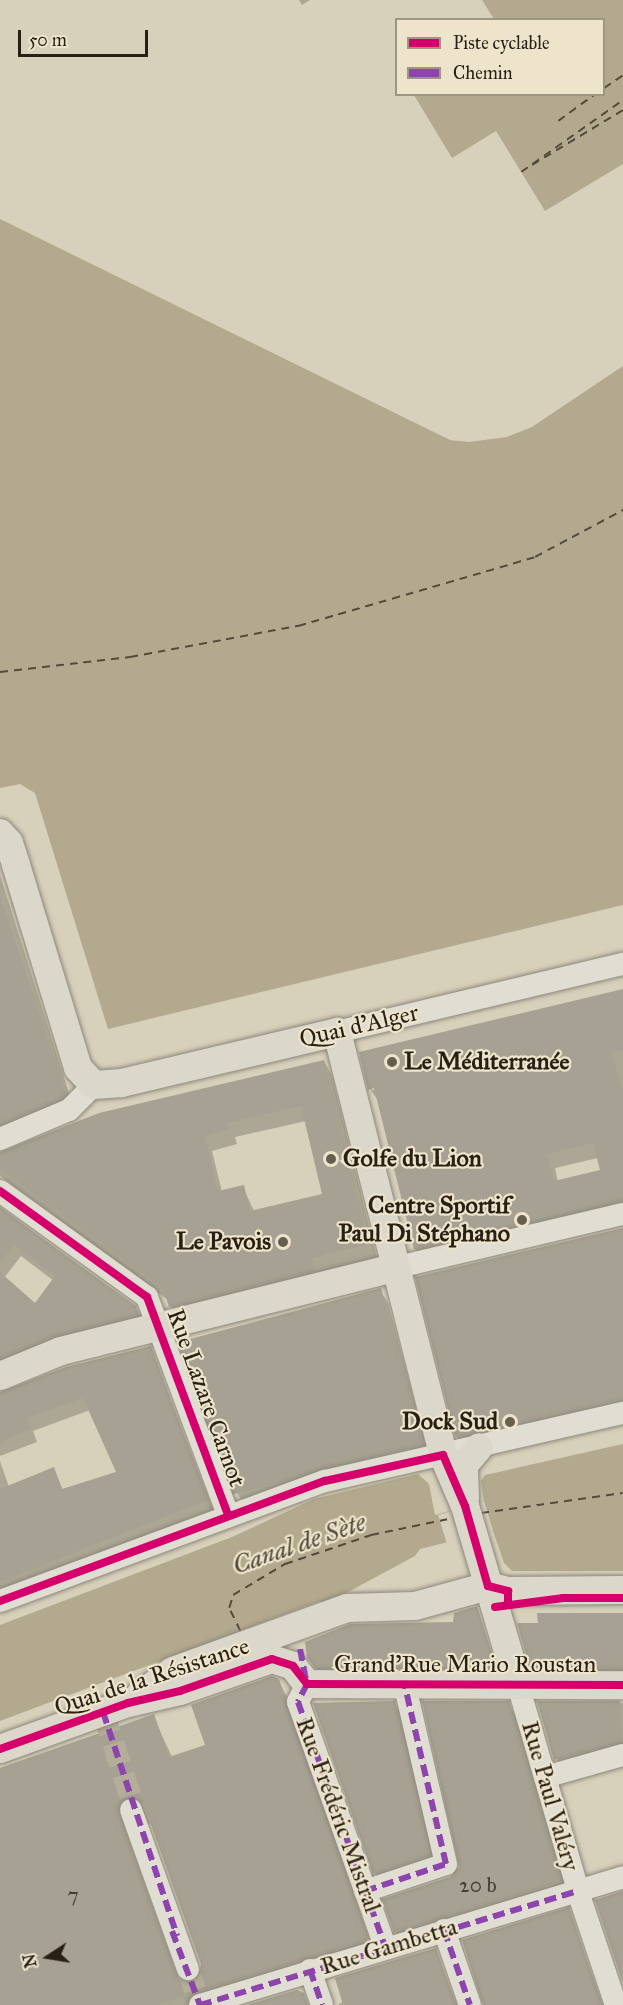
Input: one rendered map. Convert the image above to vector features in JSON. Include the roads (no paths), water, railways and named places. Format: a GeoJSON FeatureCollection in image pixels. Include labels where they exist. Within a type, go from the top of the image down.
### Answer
{"type":"FeatureCollection","features":[{"type":"Feature","properties":{"kind":"main road"},"geometry":{"type":"LineString","coordinates":[[0,833],[9,843],[78,1068],[94,1085]]}},
{"type":"Feature","properties":{"kind":"main road"},"geometry":{"type":"LineString","coordinates":[[337,1032],[394,1268],[443,1455],[465,1506]]}},
{"type":"Feature","properties":{"kind":"main road","name":"Quai d'Alger"},"geometry":{"type":"LineString","coordinates":[[94,1085],[122,1083],[337,1032]]}},
{"type":"Feature","properties":{"kind":"main road"},"geometry":{"type":"LineString","coordinates":[[0,1376],[61,1351],[394,1268]]}},
{"type":"Feature","properties":{"kind":"main road"},"geometry":{"type":"LineString","coordinates":[[465,1506],[464,1465],[479,1447]]}},
{"type":"Feature","properties":{"kind":"main road","name":"Rue Paul Valéry"},"geometry":{"type":"LineString","coordinates":[[465,1506],[472,1536],[518,1685]]}},
{"type":"Feature","properties":{"kind":"main road"},"geometry":{"type":"LineString","coordinates":[[128,1703],[173,1671],[347,1608],[415,1606],[488,1586],[508,1591],[623,1590]]}},
{"type":"Feature","properties":{"kind":"main road","name":"Quai de la Résistance"},"geometry":{"type":"LineString","coordinates":[[0,1749],[128,1703],[180,1691],[272,1659],[284,1661],[307,1684]]}},
{"type":"Feature","properties":{"kind":"main road","name":"Grand'Rue Mario Roustan"},"geometry":{"type":"LineString","coordinates":[[307,1684],[623,1685]]}},
{"type":"Feature","properties":{"kind":"street","name":"Quai d'Alger"},"geometry":{"type":"LineString","coordinates":[[337,1032],[623,964]]}},
{"type":"Feature","properties":{"kind":"street"},"geometry":{"type":"LineString","coordinates":[[0,1139],[69,1110],[94,1085]]}},
{"type":"Feature","properties":{"kind":"street","name":"Rue Lazare Carnot"},"geometry":{"type":"LineString","coordinates":[[0,1191],[147,1297],[161,1326],[228,1515]]}},
{"type":"Feature","properties":{"kind":"street"},"geometry":{"type":"LineString","coordinates":[[394,1268],[623,1214]]}},
{"type":"Feature","properties":{"kind":"street"},"geometry":{"type":"LineString","coordinates":[[0,1601],[325,1481],[623,1413]]}},
{"type":"Feature","properties":{"kind":"street","name":"Rue Frédéric Mistral"},"geometry":{"type":"LineString","coordinates":[[307,1684],[298,1702],[385,1947]]}},
{"type":"Feature","properties":{"kind":"street","name":"Rue Paul Valéry"},"geometry":{"type":"LineString","coordinates":[[518,1685],[578,1891],[616,2005]]}},
{"type":"Feature","properties":{"kind":"street"},"geometry":{"type":"LineString","coordinates":[[365,1891],[446,1864],[405,1686]]}},
{"type":"Feature","properties":{"kind":"street"},"geometry":{"type":"LineString","coordinates":[[545,1777],[623,1755]]}},
{"type":"Feature","properties":{"kind":"street"},"geometry":{"type":"LineString","coordinates":[[131,1810],[188,1969]]}},
{"type":"Feature","properties":{"kind":"street","name":"Rue Gambetta"},"geometry":{"type":"LineString","coordinates":[[200,2005],[385,1947],[623,1877]]}},
{"type":"Feature","properties":{"kind":"street"},"geometry":{"type":"LineString","coordinates":[[444,1930],[470,2005]]}},
{"type":"Feature","properties":{"kind":"street"},"geometry":{"type":"LineString","coordinates":[[310,1970],[322,2005]]}},
{"type":"Feature","properties":{"kind":"water"},"geometry":{"type":"Polygon","coordinates":[[[482,0],[623,0],[623,164],[545,211],[496,131],[452,158],[415,96],[605,96],[605,18],[493,18],[482,0]]]}},
{"type":"Feature","properties":{"kind":"water"},"geometry":{"type":"Polygon","coordinates":[[[0,219],[450,440],[469,442],[507,437],[532,427],[623,366],[623,905],[108,1029],[35,793],[20,784],[0,788],[0,219]]]}},
{"type":"Feature","properties":{"kind":"water","name":"Canal de Sète"},"geometry":{"type":"Polygon","coordinates":[[[623,1444],[623,1571],[512,1571],[504,1563],[493,1531],[420,1549],[415,1556],[324,1605],[320,1601],[0,1721],[0,1625],[232,1537],[314,1499],[418,1474],[429,1484],[435,1515],[484,1501],[481,1481],[485,1475],[623,1444]]]}},
{"type":"Feature","properties":{"kind":"tunnel"},"geometry":{"type":"LineString","coordinates":[[103,1712],[141,1828]]}},
{"type":"Feature","properties":{"kind":"tunnel"},"geometry":{"type":"LineString","coordinates":[[188,1969],[200,2005]]}},
{"type":"Feature","properties":{"kind":"place","name":"Le Méditerranée"},"geometry":{"type":"Point","coordinates":[392,1062]}},
{"type":"Feature","properties":{"kind":"place","name":"Golfe du Lion"},"geometry":{"type":"Point","coordinates":[331,1159]}},
{"type":"Feature","properties":{"kind":"place","name":"Centre Sportif Paul Di Stéphano"},"geometry":{"type":"Point","coordinates":[522,1220]}},
{"type":"Feature","properties":{"kind":"place","name":"Le Pavois"},"geometry":{"type":"Point","coordinates":[283,1242]}},
{"type":"Feature","properties":{"kind":"place","name":"Dock Sud"},"geometry":{"type":"Point","coordinates":[510,1422]}}]}
